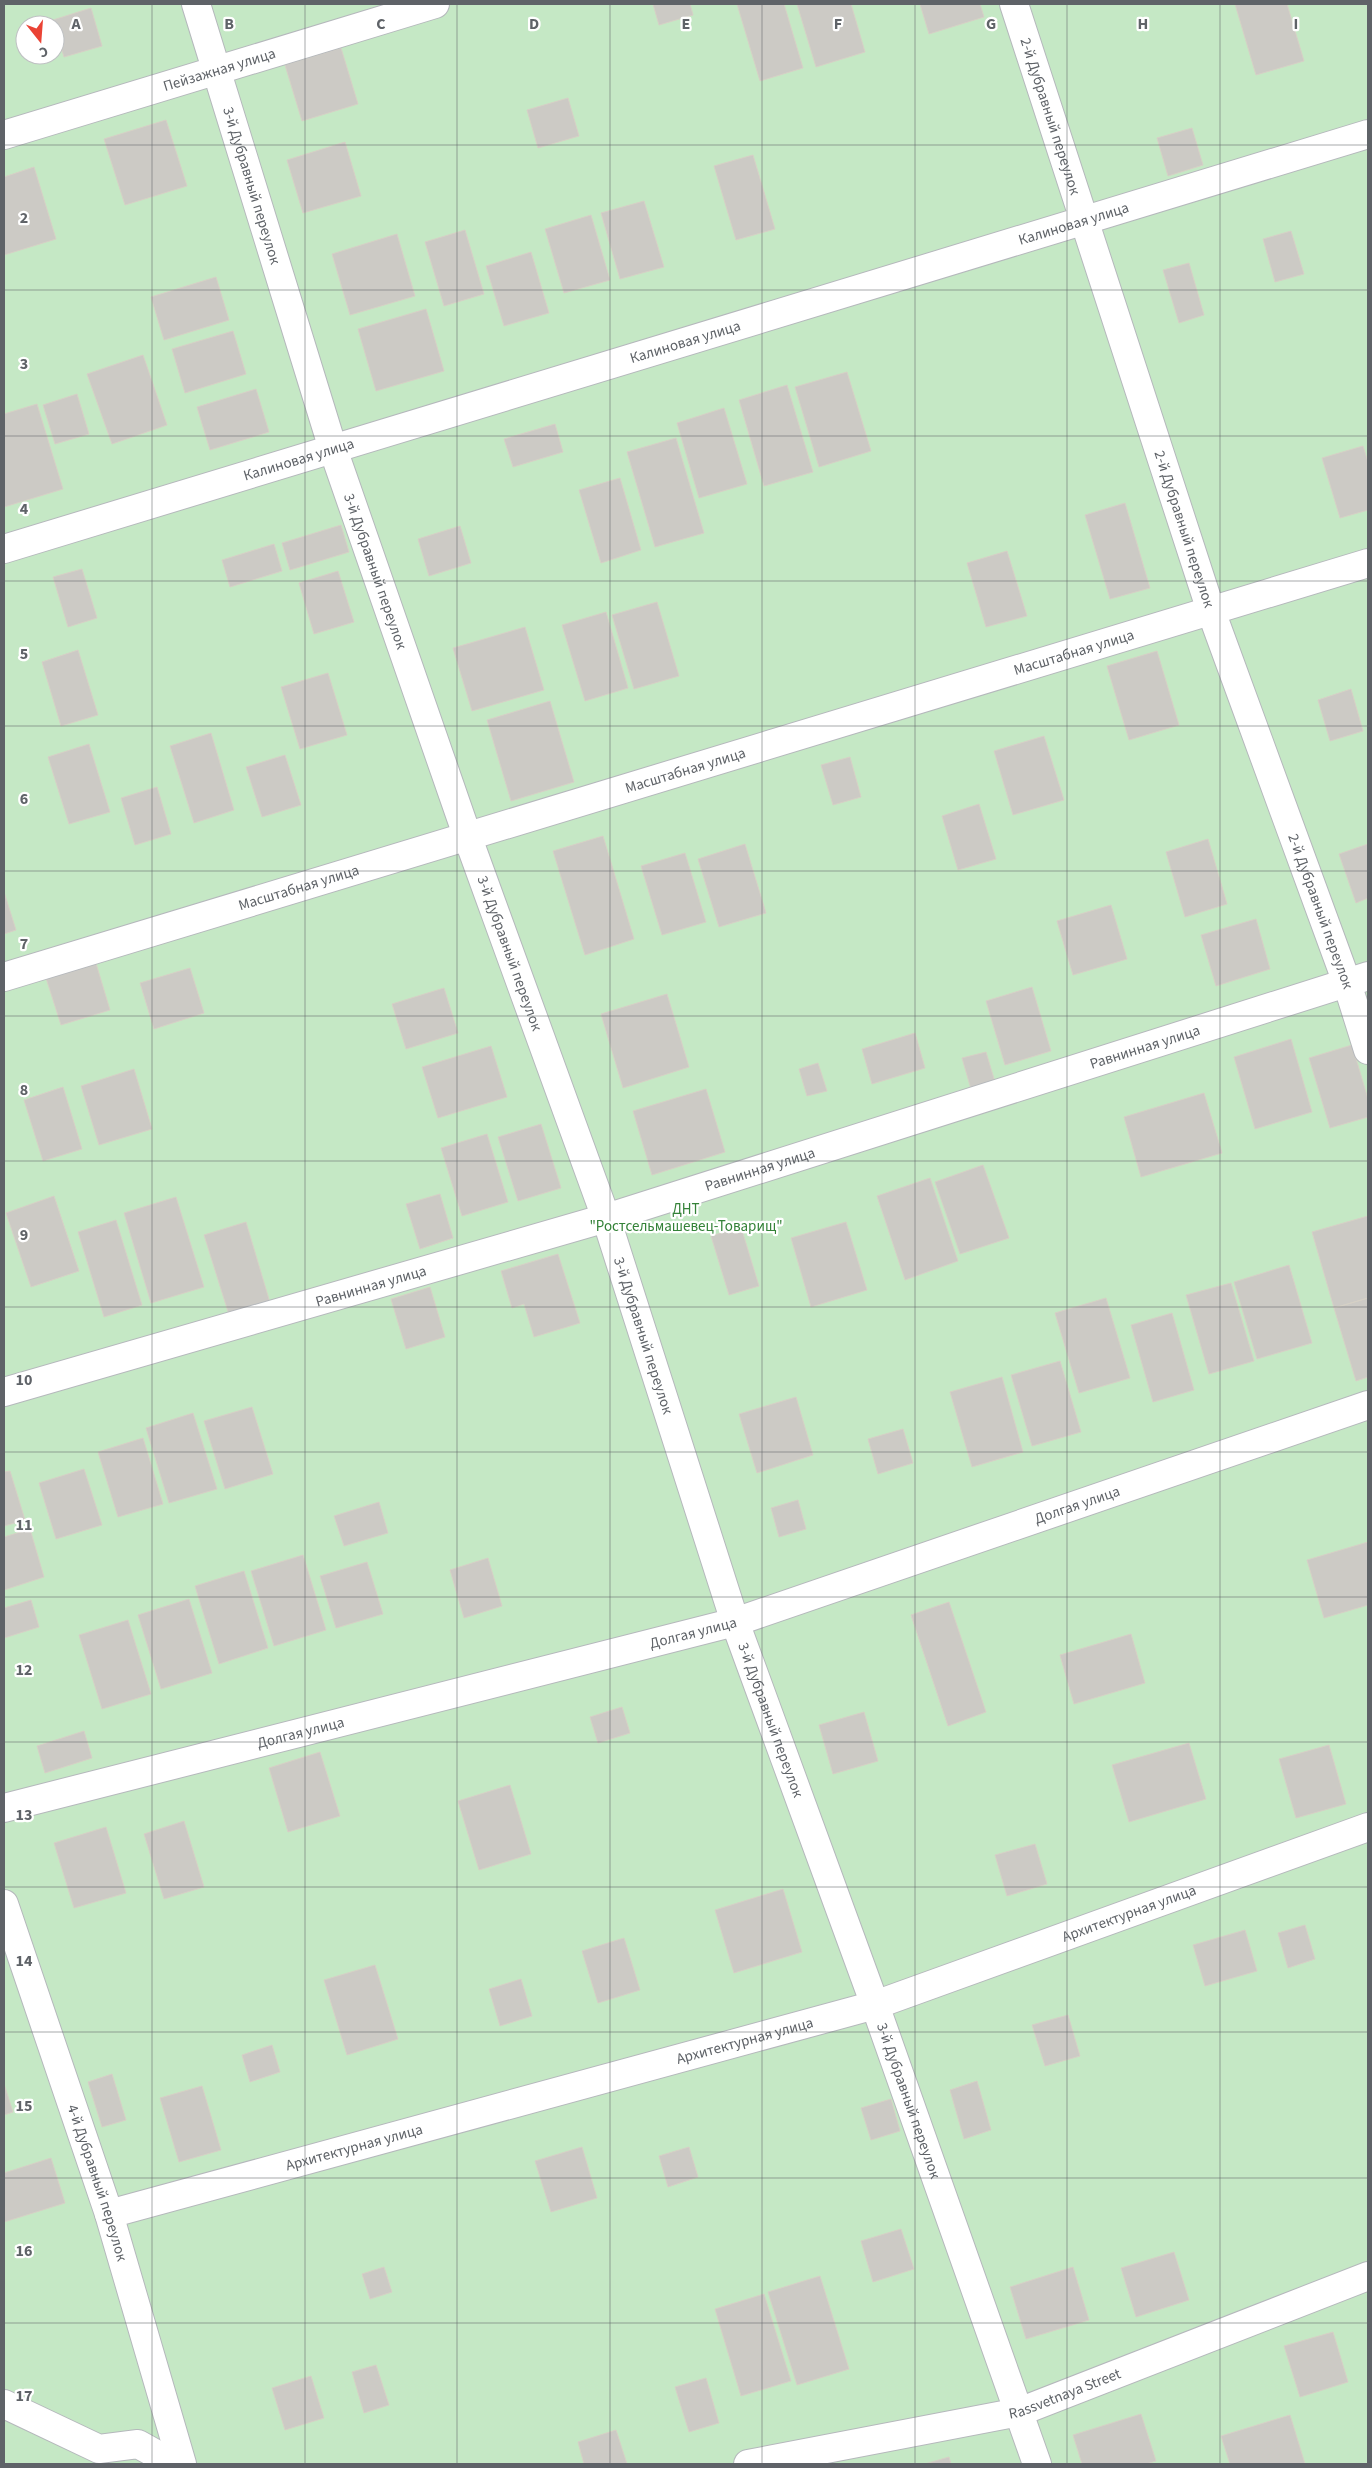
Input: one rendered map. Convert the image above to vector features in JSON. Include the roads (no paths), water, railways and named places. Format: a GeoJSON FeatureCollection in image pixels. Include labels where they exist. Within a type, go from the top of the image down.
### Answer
{"type":"FeatureCollection","features":[{"type":"Feature","properties":{"kind":"lane","name":"3-й Дубравный переулок"},"geometry":{"type":"LineString","coordinates":[[196,4],[333,449],[468,838],[606,1218],[735,1622],[876,2005],[1037,2464]]}},
{"type":"Feature","properties":{"kind":"lane","name":"Пейзажная улица"},"geometry":{"type":"LineString","coordinates":[[4,135],[435,4]]}},
{"type":"Feature","properties":{"kind":"lane","name":"2-й Дубравный переулок"},"geometry":{"type":"LineString","coordinates":[[1014,4],[1212,611],[1357,979],[1368,1050]]}},
{"type":"Feature","properties":{"kind":"lane","name":"Калиновая улица"},"geometry":{"type":"LineString","coordinates":[[4,549],[1084,222],[1368,134]]}},
{"type":"Feature","properties":{"kind":"lane","name":"Масштабная улица"},"geometry":{"type":"LineString","coordinates":[[4,977],[468,838],[1368,563]]}},
{"type":"Feature","properties":{"kind":"lane","name":"Равнинная улица"},"geometry":{"type":"LineString","coordinates":[[4,1392],[606,1218],[1357,979]]}},
{"type":"Feature","properties":{"kind":"lane","name":"Долгая улица"},"geometry":{"type":"LineString","coordinates":[[4,1808],[735,1622],[1368,1405]]}},
{"type":"Feature","properties":{"kind":"lane","name":"Архитектурная улица"},"geometry":{"type":"LineString","coordinates":[[109,2214],[876,2005],[1368,1827]]}},
{"type":"Feature","properties":{"kind":"lane","name":"4-й Дубравный переулок"},"geometry":{"type":"LineString","coordinates":[[4,1904],[109,2214],[182,2464]]}},
{"type":"Feature","properties":{"kind":"lane","name":"Rassvetnaya Street"},"geometry":{"type":"LineString","coordinates":[[748,2464],[1019,2412],[1368,2276]]}},
{"type":"Feature","properties":{"kind":"lane"},"geometry":{"type":"LineString","coordinates":[[4,2404],[99,2449],[138,2444],[174,2464]]}},
{"type":"Feature","properties":{"kind":"park label","name":"ДНТ \"Ростсельмашевец-Товарищ\""},"geometry":{"type":"Point","coordinates":[686,1218]}}]}
